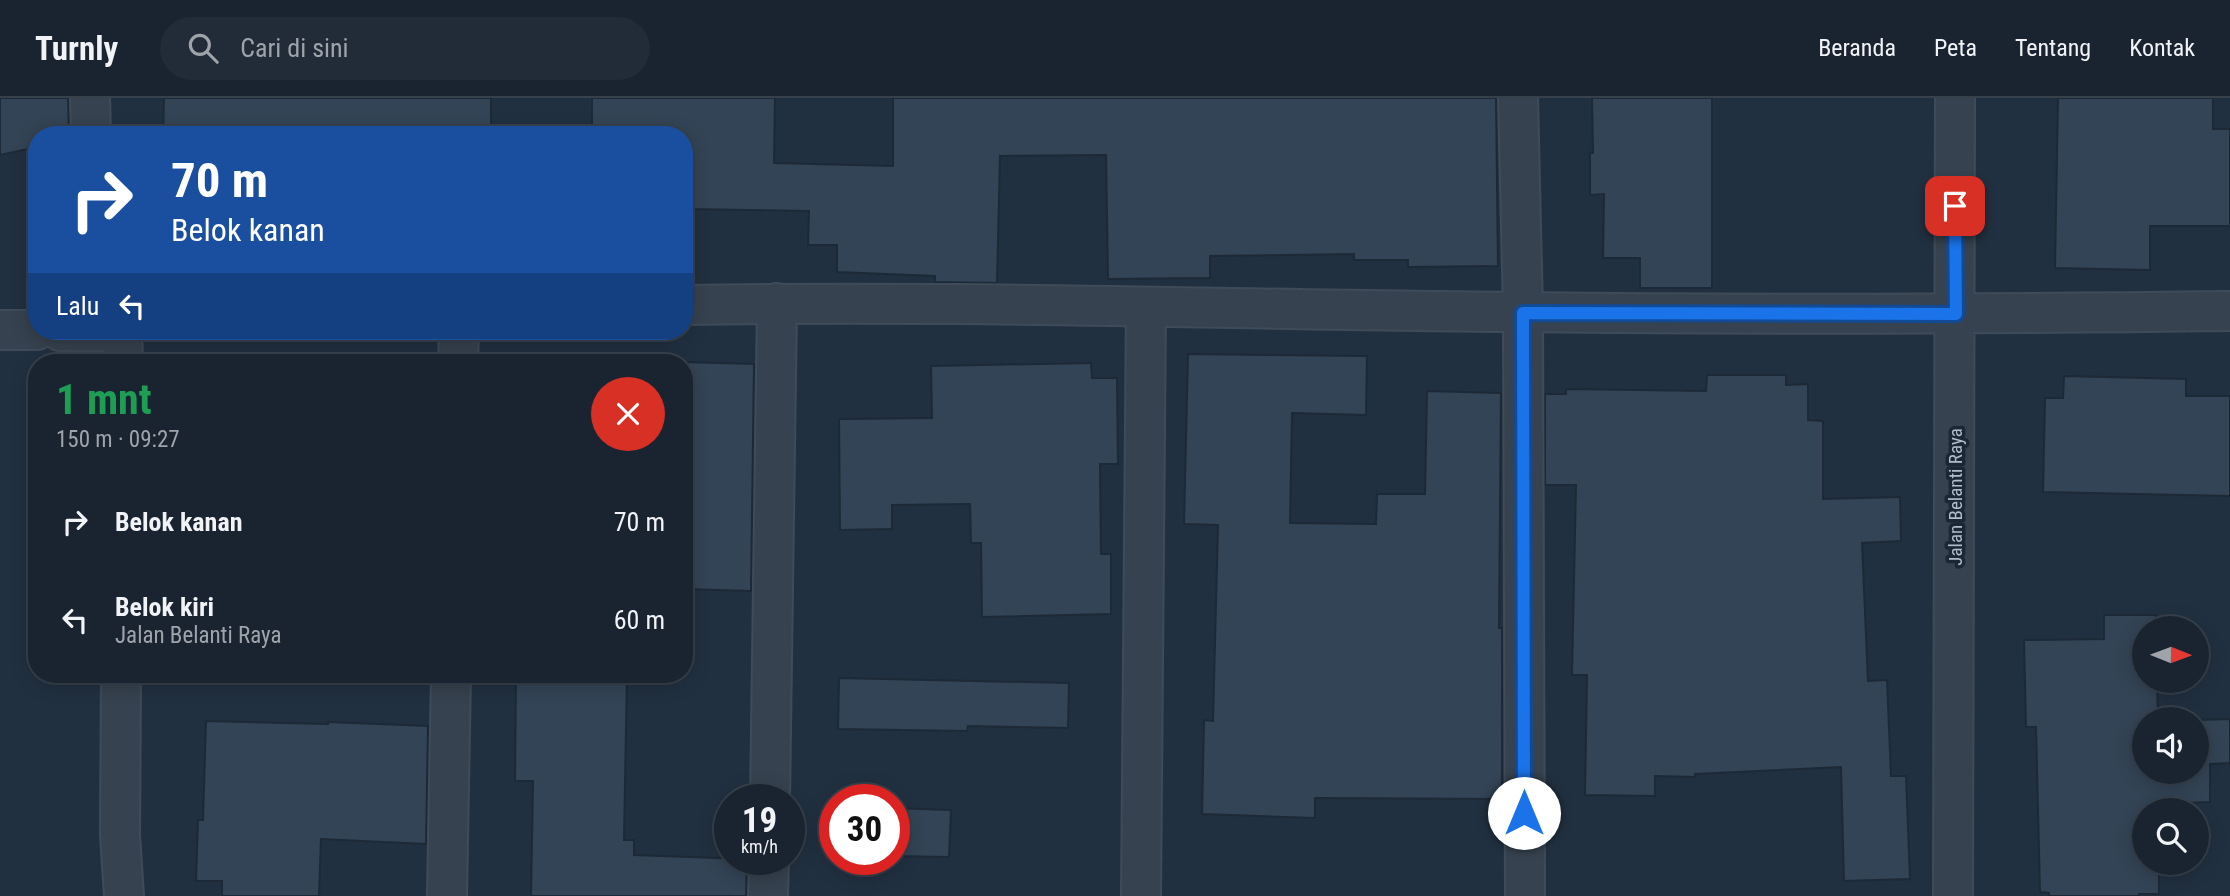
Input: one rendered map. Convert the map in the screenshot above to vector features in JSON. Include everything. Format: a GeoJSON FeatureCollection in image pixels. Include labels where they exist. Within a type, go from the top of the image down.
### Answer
{"type":"FeatureCollection","features":[{"type":"Feature","properties":{"kind":"street"},"geometry":{"type":"LineString","coordinates":[[90,98],[90,126]]}},
{"type":"Feature","properties":{"kind":"street"},"geometry":{"type":"LineString","coordinates":[[1518,98],[1523,313],[1525,896]]}},
{"type":"Feature","properties":{"kind":"street","name":"Jalan Belanti Raya"},"geometry":{"type":"LineString","coordinates":[[1953,896],[1955,98]]}},
{"type":"Feature","properties":{"kind":"street"},"geometry":{"type":"LineString","coordinates":[[693,305],[777,303],[1523,313],[1956,314],[2230,311]]}},
{"type":"Feature","properties":{"kind":"street"},"geometry":{"type":"LineString","coordinates":[[770,784],[777,303]]}},
{"type":"Feature","properties":{"kind":"street"},"geometry":{"type":"LineString","coordinates":[[1141,896],[1146,307]]}},
{"type":"Feature","properties":{"kind":"street"},"geometry":{"type":"LineString","coordinates":[[0,330],[28,330]]}},
{"type":"Feature","properties":{"kind":"street"},"geometry":{"type":"LineString","coordinates":[[121,683],[120,835],[124,896]]}},
{"type":"Feature","properties":{"kind":"street"},"geometry":{"type":"LineString","coordinates":[[447,896],[452,683]]}},
{"type":"Feature","properties":{"kind":"street"},"geometry":{"type":"LineString","coordinates":[[768,896],[769,875]]}},
{"type":"Feature","properties":{"kind":"building"},"geometry":{"type":"Polygon","coordinates":[[[0,98],[68,98],[69,126],[28,126],[28,149],[0,155],[0,98]]]}},
{"type":"Feature","properties":{"kind":"building"},"geometry":{"type":"Polygon","coordinates":[[[164,98],[491,98],[491,126],[163,126],[164,98]]]}},
{"type":"Feature","properties":{"kind":"building"},"geometry":{"type":"Polygon","coordinates":[[[592,98],[775,98],[774,163],[893,166],[893,98],[1496,98],[1498,266],[1408,267],[1408,260],[1354,260],[1354,254],[1210,256],[1210,278],[1108,279],[1106,155],[1000,156],[997,283],[935,282],[935,276],[837,272],[837,245],[808,245],[809,211],[693,209],[693,126],[592,126],[592,98]]]}},
{"type":"Feature","properties":{"kind":"building"},"geometry":{"type":"Polygon","coordinates":[[[1592,98],[1712,98],[1712,288],[1640,288],[1640,258],[1603,258],[1604,194],[1590,195],[1590,153],[1593,153],[1592,98]]]}},
{"type":"Feature","properties":{"kind":"building"},"geometry":{"type":"Polygon","coordinates":[[[2058,98],[2213,98],[2213,129],[2230,129],[2230,226],[2150,226],[2150,270],[2055,268],[2058,98]]]}},
{"type":"Feature","properties":{"kind":"building"},"geometry":{"type":"Polygon","coordinates":[[[1188,354],[1367,356],[1366,415],[1292,413],[1290,523],[1376,524],[1377,494],[1425,494],[1427,391],[1501,393],[1499,628],[1502,628],[1502,799],[1315,798],[1315,818],[1202,814],[1204,720],[1213,721],[1218,525],[1184,524],[1188,354]]]}},
{"type":"Feature","properties":{"kind":"building"},"geometry":{"type":"Polygon","coordinates":[[[693,362],[754,364],[751,591],[693,589],[693,362]]]}},
{"type":"Feature","properties":{"kind":"building"},"geometry":{"type":"Polygon","coordinates":[[[1091,363],[1092,378],[1117,378],[1118,464],[1100,464],[1101,554],[1111,554],[1111,614],[982,617],[981,543],[971,543],[970,504],[892,505],[892,529],[840,530],[839,419],[932,418],[931,366],[1091,363]]]}},
{"type":"Feature","properties":{"kind":"building"},"geometry":{"type":"Polygon","coordinates":[[[1707,375],[1786,375],[1786,385],[1808,384],[1808,420],[1823,421],[1823,499],[1900,497],[1901,541],[1862,543],[1868,681],[1887,680],[1891,776],[1906,776],[1910,879],[1844,881],[1841,767],[1695,774],[1695,777],[1655,776],[1655,796],[1585,795],[1587,675],[1572,675],[1576,485],[1545,485],[1545,394],[1566,394],[1566,389],[1706,391],[1707,375]]]}},
{"type":"Feature","properties":{"kind":"building"},"geometry":{"type":"Polygon","coordinates":[[[2064,376],[2186,379],[2186,396],[2230,396],[2230,496],[2043,492],[2045,398],[2063,398],[2064,376]]]}},
{"type":"Feature","properties":{"kind":"building"},"geometry":{"type":"Polygon","coordinates":[[[2104,615],[2156,615],[2132,616],[2132,693],[2157,693],[2158,707],[2132,707],[2132,784],[2209,784],[2209,720],[2230,719],[2230,763],[2210,764],[2210,802],[2209,798],[2132,798],[2132,875],[2159,875],[2159,894],[2049,896],[2049,893],[2040,892],[2036,727],[2026,727],[2024,640],[2104,639],[2104,615]]]}},
{"type":"Feature","properties":{"kind":"building"},"geometry":{"type":"Polygon","coordinates":[[[839,678],[1069,683],[1068,728],[968,726],[967,731],[838,729],[839,678]]]}},
{"type":"Feature","properties":{"kind":"building"},"geometry":{"type":"Polygon","coordinates":[[[516,683],[627,683],[624,840],[634,840],[634,855],[714,858],[714,875],[747,875],[746,896],[531,896],[533,781],[515,781],[516,683]]]}},
{"type":"Feature","properties":{"kind":"building"},"geometry":{"type":"Polygon","coordinates":[[[206,721],[428,726],[426,844],[321,839],[319,896],[222,896],[222,881],[196,881],[198,820],[203,820],[206,721]]]}},
{"type":"Feature","properties":{"kind":"building"},"geometry":{"type":"Polygon","coordinates":[[[910,809],[951,810],[949,857],[910,856],[910,809]]]}},
{"type":"Feature","properties":{"kind":"route"},"geometry":{"type":"LineString","coordinates":[[1524,813],[1523,313],[1956,314],[1955,206]]}}]}
